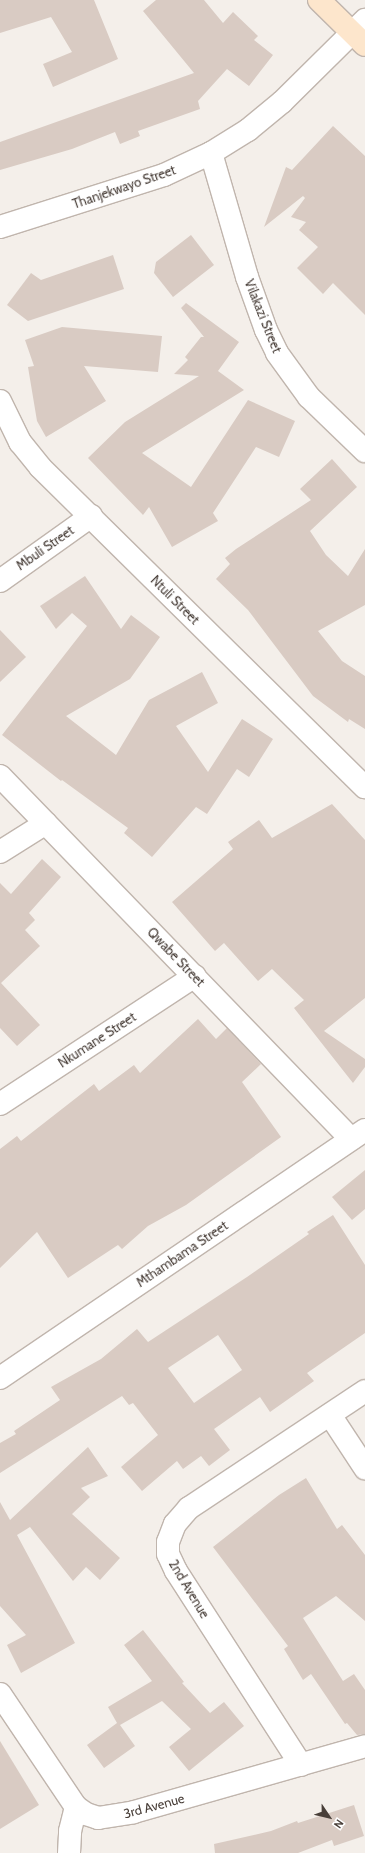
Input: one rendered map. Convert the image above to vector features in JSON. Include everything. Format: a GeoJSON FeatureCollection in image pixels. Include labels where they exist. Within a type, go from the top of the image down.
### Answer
{"type":"FeatureCollection","features":[{"type":"Feature","properties":{"kind":"street"},"geometry":{"type":"LineString","coordinates":[[319,0],[361,33]]}},
{"type":"Feature","properties":{"kind":"street","name":"Thanjekwayo Street"},"geometry":{"type":"LineString","coordinates":[[0,227],[164,175],[211,153],[248,130],[361,33]]}},
{"type":"Feature","properties":{"kind":"street","name":"Vilakazi Street"},"geometry":{"type":"LineString","coordinates":[[211,153],[247,277],[266,330],[277,353],[310,397],[365,451]]}},
{"type":"Feature","properties":{"kind":"street","name":"Ntuli Street"},"geometry":{"type":"LineString","coordinates":[[0,401],[20,442],[40,467],[365,787]]}},
{"type":"Feature","properties":{"kind":"street","name":"Mbuli Street"},"geometry":{"type":"LineString","coordinates":[[0,580],[91,516]]}},
{"type":"Feature","properties":{"kind":"street","name":"Qwabe Street"},"geometry":{"type":"LineString","coordinates":[[0,776],[195,976],[358,1134]]}},
{"type":"Feature","properties":{"kind":"street"},"geometry":{"type":"LineString","coordinates":[[0,852],[46,823]]}},
{"type":"Feature","properties":{"kind":"street","name":"Nkumane Street"},"geometry":{"type":"LineString","coordinates":[[0,1104],[195,976]]}},
{"type":"Feature","properties":{"kind":"street","name":"Mthambama Street"},"geometry":{"type":"LineString","coordinates":[[0,1378],[358,1134]]}},
{"type":"Feature","properties":{"kind":"street","name":"2nd Avenue"},"geometry":{"type":"LineString","coordinates":[[301,1765],[176,1571],[168,1554],[168,1542],[175,1524],[189,1508],[365,1391]]}},
{"type":"Feature","properties":{"kind":"street"},"geometry":{"type":"LineString","coordinates":[[330,1415],[365,1468]]}},
{"type":"Feature","properties":{"kind":"street","name":"3rd Avenue"},"geometry":{"type":"LineString","coordinates":[[0,1694],[76,1807],[90,1816],[110,1817],[365,1746]]}},
{"type":"Feature","properties":{"kind":"street"},"geometry":{"type":"LineString","coordinates":[[69,1853],[70,1831],[76,1807]]}},
{"type":"Feature","properties":{"kind":"building"},"geometry":{"type":"Polygon","coordinates":[[[0,0],[94,0],[118,59],[53,87],[43,64],[72,52],[51,17],[0,33],[0,0]]]}},
{"type":"Feature","properties":{"kind":"building"},"geometry":{"type":"Polygon","coordinates":[[[156,0],[204,0],[223,23],[233,12],[258,36],[254,40],[273,55],[249,86],[227,69],[198,101],[200,109],[138,131],[140,136],[120,144],[115,132],[72,149],[0,170],[0,142],[194,73],[143,11],[156,0]]]}},
{"type":"Feature","properties":{"kind":"building"},"geometry":{"type":"Polygon","coordinates":[[[333,126],[365,156],[365,315],[333,283],[323,294],[297,268],[318,247],[299,230],[306,222],[291,217],[305,198],[303,196],[264,227],[286,167],[292,170],[333,126]]]}},
{"type":"Feature","properties":{"kind":"building"},"geometry":{"type":"Polygon","coordinates":[[[191,235],[214,265],[173,297],[154,273],[156,262],[191,235]]]}},
{"type":"Feature","properties":{"kind":"building"},"geometry":{"type":"Polygon","coordinates":[[[113,255],[124,289],[28,321],[7,305],[31,273],[41,280],[113,255]]]}},
{"type":"Feature","properties":{"kind":"building"},"geometry":{"type":"Polygon","coordinates":[[[186,303],[239,342],[218,371],[244,390],[142,453],[191,487],[248,400],[295,421],[279,457],[256,447],[213,513],[218,521],[172,547],[149,507],[143,515],[88,458],[125,422],[199,376],[174,374],[188,360],[185,357],[201,337],[204,337],[181,308],[186,303]]]}},
{"type":"Feature","properties":{"kind":"building"},"geometry":{"type":"Polygon","coordinates":[[[62,327],[162,336],[158,372],[84,366],[106,401],[46,437],[37,421],[28,367],[34,366],[25,340],[62,327]]]}},
{"type":"Feature","properties":{"kind":"building"},"geometry":{"type":"Polygon","coordinates":[[[332,459],[357,487],[310,531],[326,555],[348,576],[365,549],[365,605],[318,631],[342,661],[365,676],[365,729],[349,719],[348,722],[313,696],[248,610],[216,579],[230,564],[225,558],[236,549],[311,500],[300,489],[332,459]]]}},
{"type":"Feature","properties":{"kind":"building"},"geometry":{"type":"Polygon","coordinates":[[[85,576],[121,629],[131,615],[160,637],[130,679],[66,716],[116,755],[149,700],[202,672],[218,703],[176,726],[208,772],[242,719],[273,739],[249,777],[237,769],[207,814],[196,807],[152,857],[124,833],[128,828],[62,780],[61,781],[2,735],[87,626],[72,613],[56,629],[40,606],[85,576]]]}},
{"type":"Feature","properties":{"kind":"building"},"geometry":{"type":"Polygon","coordinates":[[[0,630],[26,657],[0,682],[0,630]]]}},
{"type":"Feature","properties":{"kind":"building"},"geometry":{"type":"Polygon","coordinates":[[[332,804],[365,840],[365,998],[324,1031],[365,1059],[365,1067],[353,1083],[294,1008],[304,1000],[272,969],[258,981],[224,943],[215,951],[172,902],[233,849],[228,842],[259,820],[272,838],[332,804]]]}},
{"type":"Feature","properties":{"kind":"building"},"geometry":{"type":"Polygon","coordinates":[[[42,859],[61,877],[29,913],[35,920],[25,930],[40,946],[1,983],[40,1025],[17,1046],[0,1028],[0,883],[11,894],[42,859]]]}},
{"type":"Feature","properties":{"kind":"building"},"geometry":{"type":"Polygon","coordinates":[[[198,1019],[216,1039],[227,1028],[261,1064],[242,1082],[281,1137],[186,1205],[148,1226],[122,1249],[118,1245],[68,1278],[37,1232],[0,1268],[0,1149],[17,1136],[21,1141],[94,1084],[99,1091],[134,1065],[140,1073],[198,1019]]]}},
{"type":"Feature","properties":{"kind":"building"},"geometry":{"type":"Polygon","coordinates":[[[365,1170],[365,1209],[352,1220],[332,1197],[365,1170]]]}},
{"type":"Feature","properties":{"kind":"building"},"geometry":{"type":"Polygon","coordinates":[[[333,1215],[365,1265],[365,1333],[307,1373],[314,1381],[270,1412],[260,1397],[214,1429],[230,1450],[209,1466],[201,1456],[183,1469],[177,1461],[142,1491],[121,1467],[158,1435],[133,1403],[129,1405],[122,1396],[0,1473],[0,1443],[16,1434],[14,1431],[60,1400],[51,1387],[101,1359],[137,1329],[148,1342],[247,1277],[309,1234],[307,1232],[333,1215]],[[218,1335],[168,1368],[194,1403],[242,1370],[218,1335]]]}},
{"type":"Feature","properties":{"kind":"building"},"geometry":{"type":"Polygon","coordinates":[[[88,1447],[108,1476],[81,1488],[90,1497],[72,1514],[120,1558],[100,1580],[86,1567],[73,1581],[30,1527],[17,1535],[75,1643],[21,1673],[7,1645],[26,1635],[0,1606],[0,1502],[10,1520],[88,1447]]]}},
{"type":"Feature","properties":{"kind":"building"},"geometry":{"type":"Polygon","coordinates":[[[306,1478],[337,1529],[342,1525],[365,1555],[365,1621],[336,1596],[303,1618],[343,1681],[354,1674],[365,1690],[365,1734],[357,1735],[347,1723],[345,1724],[311,1674],[303,1680],[284,1649],[288,1646],[213,1547],[279,1495],[306,1478]]]}},
{"type":"Feature","properties":{"kind":"building"},"geometry":{"type":"Polygon","coordinates":[[[143,1630],[184,1682],[182,1683],[210,1713],[224,1702],[244,1726],[189,1771],[169,1747],[191,1729],[162,1701],[120,1725],[135,1746],[104,1768],[87,1745],[117,1723],[108,1707],[152,1681],[124,1645],[143,1630]]]}},
{"type":"Feature","properties":{"kind":"building"},"geometry":{"type":"Polygon","coordinates":[[[0,1741],[39,1805],[0,1829],[0,1741]]]}},
{"type":"Feature","properties":{"kind":"building"},"geometry":{"type":"Polygon","coordinates":[[[354,1805],[364,1836],[334,1846],[332,1840],[298,1853],[215,1853],[214,1844],[271,1831],[297,1821],[298,1823],[354,1805]]]}}]}
